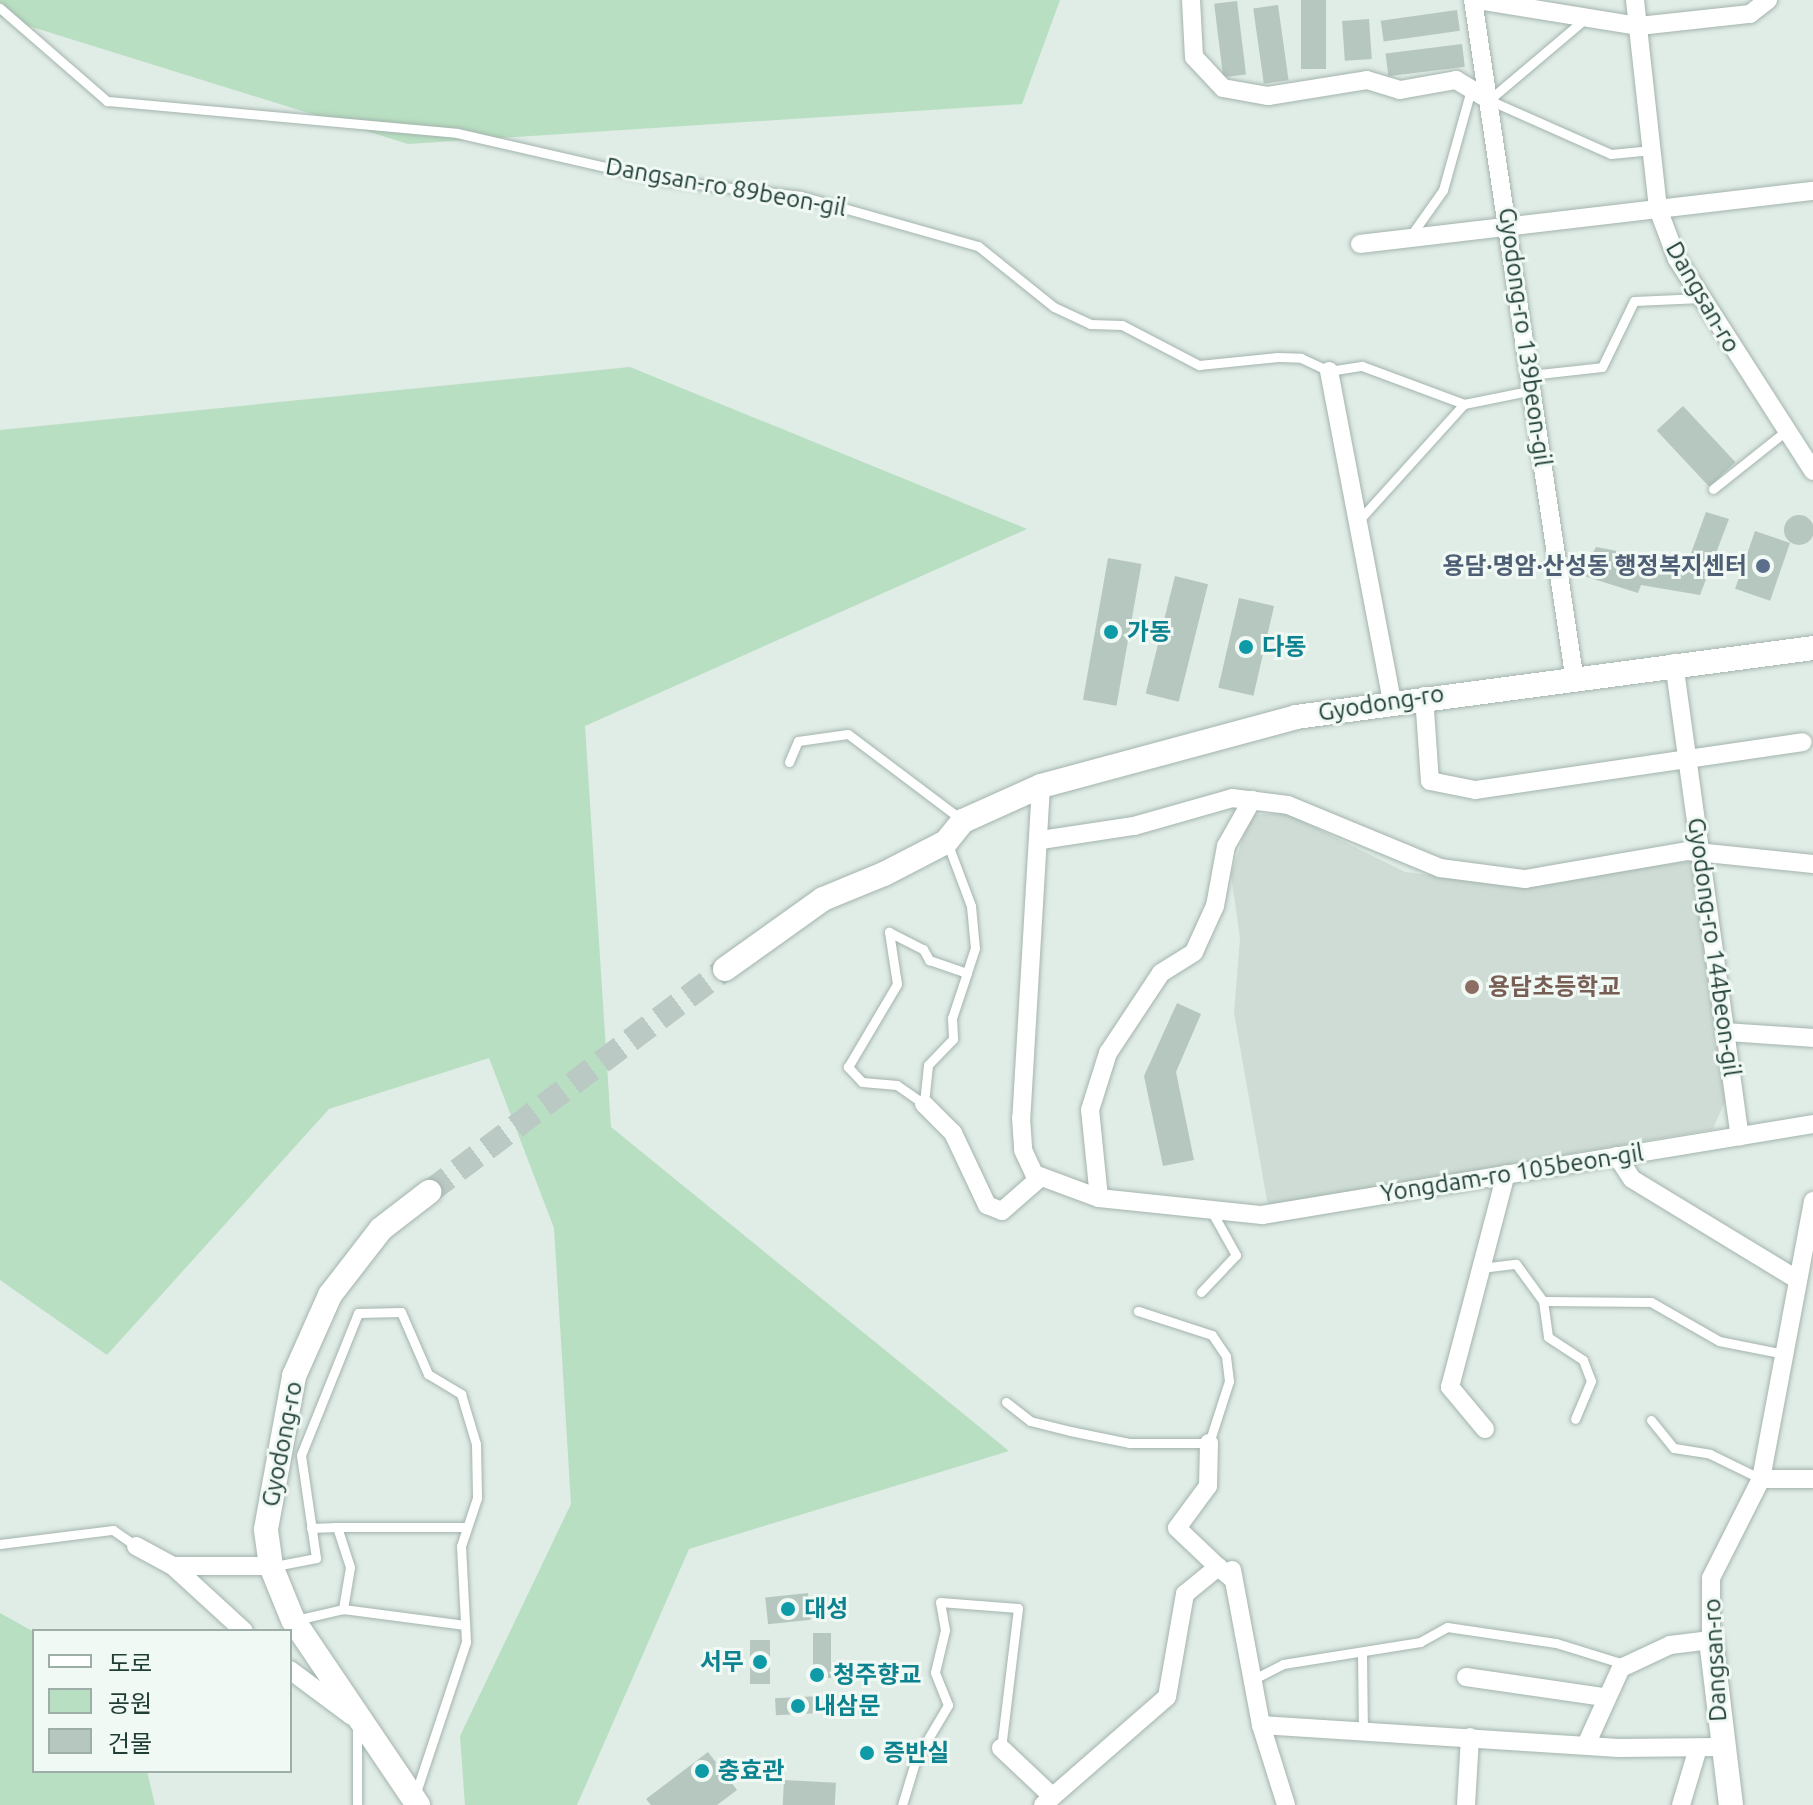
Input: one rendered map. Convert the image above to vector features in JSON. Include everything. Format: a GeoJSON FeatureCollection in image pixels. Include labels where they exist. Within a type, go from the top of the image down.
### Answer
{"type":"FeatureCollection","features":[{"type":"Feature","properties":{"kind":"street"},"geometry":{"type":"LineString","coordinates":[[1191,0],[1186,18],[1194,57],[1223,88],[1268,96],[1367,80],[1400,90],[1456,80],[1489,100]]}},
{"type":"Feature","properties":{"kind":"street"},"geometry":{"type":"LineString","coordinates":[[1476,0],[1639,26],[1750,14],[1768,0]]}},
{"type":"Feature","properties":{"kind":"street","name":"Gyodong-ro 139beon-gil"},"geometry":{"type":"LineString","coordinates":[[1476,0],[1574,675]]}},
{"type":"Feature","properties":{"kind":"street","name":"Dangsan-ro"},"geometry":{"type":"LineString","coordinates":[[1635,0],[1658,209],[1701,298],[1813,471]]}},
{"type":"Feature","properties":{"kind":"street"},"geometry":{"type":"LineString","coordinates":[[1360,244],[1813,191]]}},
{"type":"Feature","properties":{"kind":"street"},"geometry":{"type":"LineString","coordinates":[[1329,371],[1392,701]]}},
{"type":"Feature","properties":{"kind":"street","name":"Gyodong-ro"},"geometry":{"type":"LineString","coordinates":[[725,969],[823,899],[946,842],[963,821],[1041,786],[1296,717],[1574,675],[1813,648]]}},
{"type":"Feature","properties":{"kind":"street","name":"Gyodong-ro 144beon-gil"},"geometry":{"type":"LineString","coordinates":[[1674,663],[1740,1136]]}},
{"type":"Feature","properties":{"kind":"street"},"geometry":{"type":"LineString","coordinates":[[1424,696],[1430,781],[1475,790],[1803,742]]}},
{"type":"Feature","properties":{"kind":"street"},"geometry":{"type":"LineString","coordinates":[[924,1104],[953,1133],[987,1205],[1002,1211],[1041,1177],[1023,1150],[1021,1118],[1041,840],[1041,786]]}},
{"type":"Feature","properties":{"kind":"street"},"geometry":{"type":"LineString","coordinates":[[1041,840],[1134,826],[1232,798],[1288,805],[1440,868],[1525,879],[1701,852],[1813,864]]}},
{"type":"Feature","properties":{"kind":"street"},"geometry":{"type":"LineString","coordinates":[[1099,1198],[1090,1110],[1108,1053],[1161,973],[1194,952],[1215,906],[1226,846],[1252,800]]}},
{"type":"Feature","properties":{"kind":"street"},"geometry":{"type":"LineString","coordinates":[[1726,1032],[1813,1038]]}},
{"type":"Feature","properties":{"kind":"street","name":"Yongdam-ro 105beon-gil"},"geometry":{"type":"LineString","coordinates":[[1041,1177],[1099,1198],[1262,1215],[1813,1124]]}},
{"type":"Feature","properties":{"kind":"street"},"geometry":{"type":"LineString","coordinates":[[1617,1156],[1632,1179],[1798,1280]]}},
{"type":"Feature","properties":{"kind":"street"},"geometry":{"type":"LineString","coordinates":[[1485,1429],[1450,1387],[1506,1174]]}},
{"type":"Feature","properties":{"kind":"street","name":"Gyodong-ro"},"geometry":{"type":"LineString","coordinates":[[416,1800],[357,1719],[293,1620],[271,1566],[272,1474],[294,1376],[330,1295],[381,1229],[429,1192]]}},
{"type":"Feature","properties":{"kind":"street","name":"Dangsan-ro"},"geometry":{"type":"LineString","coordinates":[[1731,1805],[1709,1748],[1711,1578],[1761,1479],[1813,1201]]}},
{"type":"Feature","properties":{"kind":"street"},"geometry":{"type":"LineString","coordinates":[[1209,1443],[1208,1486],[1177,1528],[1227,1569],[1261,1725],[1286,1805]]}},
{"type":"Feature","properties":{"kind":"street"},"geometry":{"type":"LineString","coordinates":[[1761,1479],[1813,1479]]}},
{"type":"Feature","properties":{"kind":"street"},"geometry":{"type":"LineString","coordinates":[[136,1546],[173,1566],[242,1629]]}},
{"type":"Feature","properties":{"kind":"street"},"geometry":{"type":"LineString","coordinates":[[173,1566],[271,1566]]}},
{"type":"Feature","properties":{"kind":"street"},"geometry":{"type":"LineString","coordinates":[[1001,1748],[1048,1801],[1167,1697],[1185,1594],[1227,1569]]}},
{"type":"Feature","properties":{"kind":"street"},"geometry":{"type":"LineString","coordinates":[[1586,1745],[1603,1697],[1624,1667],[1670,1645],[1711,1640]]}},
{"type":"Feature","properties":{"kind":"street"},"geometry":{"type":"LineString","coordinates":[[292,1671],[357,1719]]}},
{"type":"Feature","properties":{"kind":"street"},"geometry":{"type":"LineString","coordinates":[[1466,1677],[1603,1697]]}},
{"type":"Feature","properties":{"kind":"street"},"geometry":{"type":"LineString","coordinates":[[1261,1725],[1586,1745],[1709,1748],[1681,1805]]}},
{"type":"Feature","properties":{"kind":"street"},"geometry":{"type":"LineString","coordinates":[[1466,1805],[1470,1737]]}},
{"type":"Feature","properties":{"kind":"lane","name":"Dangsan-ro 89beon-gil"},"geometry":{"type":"LineString","coordinates":[[0,8],[107,101],[457,133],[662,180],[801,196],[978,246],[1054,307],[1090,324],[1122,325],[1199,365],[1301,358],[1329,371],[1362,366],[1464,404]]}},
{"type":"Feature","properties":{"kind":"lane"},"geometry":{"type":"LineString","coordinates":[[1489,100],[1508,91],[1587,17]]}},
{"type":"Feature","properties":{"kind":"lane"},"geometry":{"type":"LineString","coordinates":[[1409,238],[1443,190],[1471,90]]}},
{"type":"Feature","properties":{"kind":"lane"},"geometry":{"type":"LineString","coordinates":[[1489,100],[1611,154],[1652,150]]}},
{"type":"Feature","properties":{"kind":"lane"},"geometry":{"type":"LineString","coordinates":[[1358,522],[1379,490],[1451,427],[1464,404],[1531,383],[1602,367],[1634,301],[1701,298]]}},
{"type":"Feature","properties":{"kind":"lane"},"geometry":{"type":"LineString","coordinates":[[1713,489],[1786,431]]}},
{"type":"Feature","properties":{"kind":"lane"},"geometry":{"type":"LineString","coordinates":[[789,762],[798,741],[848,734],[963,821]]}},
{"type":"Feature","properties":{"kind":"lane"},"geometry":{"type":"LineString","coordinates":[[946,842],[971,906],[975,948],[967,973],[952,1018],[953,1039],[928,1065],[924,1104],[897,1085],[862,1082],[848,1067],[897,984],[889,932],[923,949],[929,960],[967,973]]}},
{"type":"Feature","properties":{"kind":"lane"},"geometry":{"type":"LineString","coordinates":[[1201,1292],[1236,1255],[1211,1211]]}},
{"type":"Feature","properties":{"kind":"lane"},"geometry":{"type":"LineString","coordinates":[[1481,1268],[1516,1264],[1543,1301],[1548,1337],[1583,1360],[1591,1381],[1575,1419]]}},
{"type":"Feature","properties":{"kind":"lane"},"geometry":{"type":"LineString","coordinates":[[1543,1301],[1651,1302],[1719,1341],[1784,1354]]}},
{"type":"Feature","properties":{"kind":"lane"},"geometry":{"type":"LineString","coordinates":[[1006,1402],[1030,1421],[1129,1443],[1209,1443],[1229,1381],[1226,1356],[1212,1335],[1138,1311]]}},
{"type":"Feature","properties":{"kind":"lane"},"geometry":{"type":"LineString","coordinates":[[271,1566],[316,1558],[301,1455],[358,1313],[401,1312],[428,1374],[461,1394],[472,1432],[477,1498],[464,1527],[465,1625],[440,1738],[416,1800]]}},
{"type":"Feature","properties":{"kind":"lane"},"geometry":{"type":"LineString","coordinates":[[1651,1420],[1674,1448],[1710,1454],[1761,1479]]}},
{"type":"Feature","properties":{"kind":"lane"},"geometry":{"type":"LineString","coordinates":[[337,1527],[350,1567],[343,1609]]}},
{"type":"Feature","properties":{"kind":"lane"},"geometry":{"type":"LineString","coordinates":[[311,1528],[464,1527]]}},
{"type":"Feature","properties":{"kind":"lane"},"geometry":{"type":"LineString","coordinates":[[0,1544],[113,1530],[136,1546]]}},
{"type":"Feature","properties":{"kind":"lane"},"geometry":{"type":"LineString","coordinates":[[902,1805],[916,1759],[948,1705],[935,1672],[945,1630],[940,1602],[1018,1608],[1001,1748]]}},
{"type":"Feature","properties":{"kind":"lane"},"geometry":{"type":"LineString","coordinates":[[293,1620],[343,1609],[465,1625]]}},
{"type":"Feature","properties":{"kind":"lane"},"geometry":{"type":"LineString","coordinates":[[1252,1680],[1318,1654],[1362,1652],[1420,1642],[1447,1627],[1556,1643],[1624,1667]]}},
{"type":"Feature","properties":{"kind":"lane"},"geometry":{"type":"LineString","coordinates":[[1362,1652],[1363,1731]]}},
{"type":"Feature","properties":{"kind":"lane"},"geometry":{"type":"LineString","coordinates":[[357,1719],[357,1805]]}},
{"type":"Feature","properties":{"kind":"shaded area","name":"용담초등학교"},"geometry":{"type":"Polygon","coordinates":[[[1286,813],[1405,872],[1515,885],[1692,861],[1725,1101],[1713,1129],[1268,1206],[1234,1013],[1240,938],[1231,875],[1250,815],[1286,813]]]}},
{"type":"Feature","properties":{"kind":"green space"},"geometry":{"type":"Polygon","coordinates":[[[0,0],[1060,0],[1022,104],[408,144],[0,17],[0,0]]]}},
{"type":"Feature","properties":{"kind":"green space"},"geometry":{"type":"Polygon","coordinates":[[[630,367],[1027,529],[585,726],[611,1127],[1009,1451],[689,1549],[577,1805],[465,1805],[460,1736],[571,1504],[554,1228],[489,1058],[329,1109],[107,1355],[0,1280],[0,430],[630,367]]]}},
{"type":"Feature","properties":{"kind":"green space"},"geometry":{"type":"Polygon","coordinates":[[[0,1613],[32,1631],[32,1773],[147,1773],[155,1805],[0,1805],[0,1613]]]}},
{"type":"Feature","properties":{"kind":"building"},"geometry":{"type":"Polygon","coordinates":[[[1301,0],[1326,0],[1326,69],[1301,69],[1301,0]]]}},
{"type":"Feature","properties":{"kind":"building"},"geometry":{"type":"Polygon","coordinates":[[[1237,1],[1246,74],[1223,77],[1214,4],[1237,1]]]}},
{"type":"Feature","properties":{"kind":"building"},"geometry":{"type":"Polygon","coordinates":[[[1278,5],[1289,80],[1264,84],[1253,8],[1278,5]]]}},
{"type":"Feature","properties":{"kind":"building"},"geometry":{"type":"Polygon","coordinates":[[[1457,10],[1460,31],[1384,42],[1381,21],[1457,10]]]}},
{"type":"Feature","properties":{"kind":"building"},"geometry":{"type":"Polygon","coordinates":[[[1369,19],[1372,59],[1345,61],[1342,21],[1369,19]]]}},
{"type":"Feature","properties":{"kind":"building"},"geometry":{"type":"Polygon","coordinates":[[[1462,44],[1465,67],[1388,76],[1386,53],[1462,44]]]}},
{"type":"Feature","properties":{"kind":"building"},"geometry":{"type":"Polygon","coordinates":[[[1683,406],[1736,462],[1709,487],[1657,431],[1683,406]]]}},
{"type":"Feature","properties":{"kind":"building"},"geometry":{"type":"Polygon","coordinates":[[[1706,512],[1729,519],[1700,595],[1641,585],[1638,593],[1581,575],[1596,547],[1687,564],[1706,512]]]}},
{"type":"Feature","properties":{"kind":"building"},"geometry":{"type":"Polygon","coordinates":[[[1799,515],[1805,516],[1813,524],[1813,536],[1805,544],[1799,545],[1793,544],[1785,536],[1784,530],[1785,524],[1793,516],[1799,515]]]}},
{"type":"Feature","properties":{"kind":"building","name":"용담·명암·산성동 행정복지센터"},"geometry":{"type":"Polygon","coordinates":[[[1755,531],[1790,543],[1770,601],[1735,589],[1755,531]]]}},
{"type":"Feature","properties":{"kind":"building","name":"가동"},"geometry":{"type":"Polygon","coordinates":[[[1108,558],[1141,564],[1116,706],[1083,700],[1108,558]]]}},
{"type":"Feature","properties":{"kind":"building"},"geometry":{"type":"Polygon","coordinates":[[[1175,576],[1208,584],[1179,702],[1146,693],[1175,576]]]}},
{"type":"Feature","properties":{"kind":"building","name":"다동"},"geometry":{"type":"Polygon","coordinates":[[[1239,598],[1274,606],[1253,696],[1218,688],[1239,598]]]}},
{"type":"Feature","properties":{"kind":"building"},"geometry":{"type":"Polygon","coordinates":[[[1177,1003],[1201,1014],[1176,1072],[1194,1160],[1163,1166],[1144,1076],[1177,1003]]]}},
{"type":"Feature","properties":{"kind":"building","name":"대성"},"geometry":{"type":"Polygon","coordinates":[[[808,1593],[811,1620],[768,1624],[765,1597],[808,1593]]]}},
{"type":"Feature","properties":{"kind":"building"},"geometry":{"type":"Polygon","coordinates":[[[813,1633],[831,1633],[831,1678],[813,1678],[813,1633]]]}},
{"type":"Feature","properties":{"kind":"building","name":"서무"},"geometry":{"type":"Polygon","coordinates":[[[750,1640],[770,1640],[770,1684],[750,1684],[750,1640]]]}},
{"type":"Feature","properties":{"kind":"building","name":"내삼문"},"geometry":{"type":"Polygon","coordinates":[[[820,1696],[821,1713],[776,1715],[775,1698],[820,1696]]]}},
{"type":"Feature","properties":{"kind":"building","name":"충효관"},"geometry":{"type":"Polygon","coordinates":[[[708,1752],[737,1790],[717,1805],[651,1805],[646,1799],[708,1752]]]}},
{"type":"Feature","properties":{"kind":"building"},"geometry":{"type":"Polygon","coordinates":[[[784,1780],[836,1783],[835,1805],[783,1805],[784,1780]]]}},
{"type":"Feature","properties":{"kind":"tunnel"},"geometry":{"type":"LineString","coordinates":[[429,1192],[725,969]]}},
{"type":"Feature","properties":{"kind":"place","name":"용담·명암·산성동 행정복지센터"},"geometry":{"type":"Point","coordinates":[1763,566]}},
{"type":"Feature","properties":{"kind":"place","name":"가동"},"geometry":{"type":"Point","coordinates":[1111,632]}},
{"type":"Feature","properties":{"kind":"place","name":"다동"},"geometry":{"type":"Point","coordinates":[1246,647]}},
{"type":"Feature","properties":{"kind":"place","name":"용담초등학교"},"geometry":{"type":"Point","coordinates":[1472,987]}},
{"type":"Feature","properties":{"kind":"place","name":"대성"},"geometry":{"type":"Point","coordinates":[788,1609]}},
{"type":"Feature","properties":{"kind":"place","name":"서무"},"geometry":{"type":"Point","coordinates":[760,1662]}},
{"type":"Feature","properties":{"kind":"place","name":"청주향교"},"geometry":{"type":"Point","coordinates":[817,1675]}},
{"type":"Feature","properties":{"kind":"place","name":"내삼문"},"geometry":{"type":"Point","coordinates":[798,1706]}},
{"type":"Feature","properties":{"kind":"place","name":"증반실"},"geometry":{"type":"Point","coordinates":[867,1753]}},
{"type":"Feature","properties":{"kind":"place","name":"충효관"},"geometry":{"type":"Point","coordinates":[702,1771]}}]}
